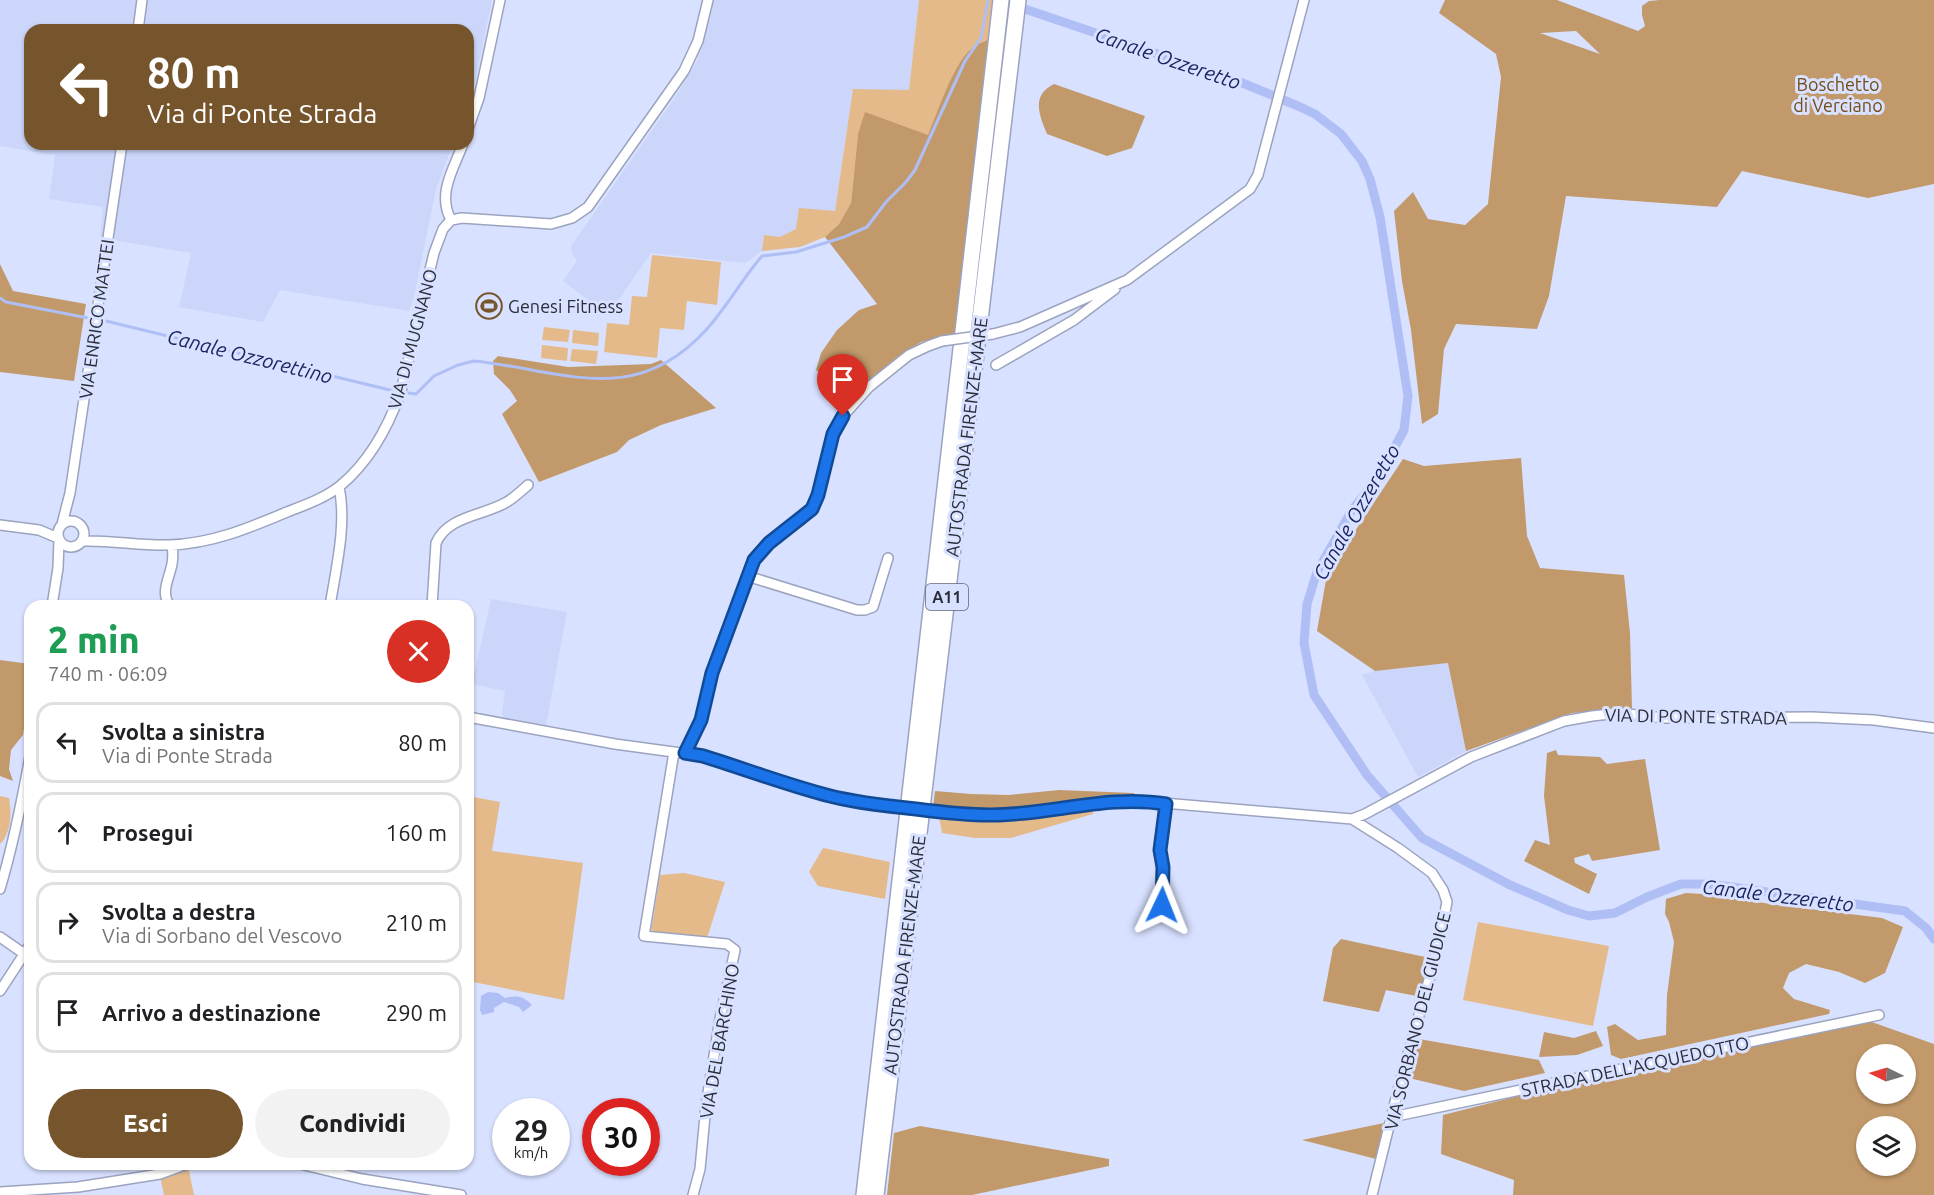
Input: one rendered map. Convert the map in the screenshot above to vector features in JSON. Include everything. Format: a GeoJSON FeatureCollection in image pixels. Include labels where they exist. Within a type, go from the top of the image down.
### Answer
{"type":"FeatureCollection","features":[{"type":"Feature","properties":{"kind":"highway","name":"AUTOSTRADA FIRENZE-MARE"},"geometry":{"type":"LineString","coordinates":[[864,1195],[1001,0]]}},
{"type":"Feature","properties":{"kind":"highway","name":"AUTOSTRADA FIRENZE-MARE"},"geometry":{"type":"LineString","coordinates":[[876,1195],[1017,0]]}},
{"type":"Feature","properties":{"kind":"street"},"geometry":{"type":"LineString","coordinates":[[139,24],[142,0]]}},
{"type":"Feature","properties":{"kind":"street"},"geometry":{"type":"LineString","coordinates":[[474,112],[500,0]]}},
{"type":"Feature","properties":{"kind":"street"},"geometry":{"type":"LineString","coordinates":[[461,150],[444,199],[445,210],[451,220],[480,218],[551,224],[572,218],[588,207],[684,71],[698,41],[708,0]]}},
{"type":"Feature","properties":{"kind":"street"},"geometry":{"type":"LineString","coordinates":[[996,366],[1074,320],[1250,189],[1258,175],[1304,0]]}},
{"type":"Feature","properties":{"kind":"street","name":"VIA ENRICO MATTEI"},"geometry":{"type":"LineString","coordinates":[[62,525],[70,493],[121,150]]}},
{"type":"Feature","properties":{"kind":"street","name":"VIA DI MUGNANO"},"geometry":{"type":"LineString","coordinates":[[80,535],[106,540],[172,545],[202,541],[234,534],[318,500],[339,487],[361,464],[393,412],[403,384],[434,253],[443,229],[451,220]]}},
{"type":"Feature","properties":{"kind":"street"},"geometry":{"type":"LineString","coordinates":[[685,753],[701,720],[712,673],[754,560],[769,543],[812,509],[818,495],[833,434],[843,416],[869,387],[909,355],[927,346],[942,341],[993,334],[1020,327],[1127,280]]}},
{"type":"Feature","properties":{"kind":"street"},"geometry":{"type":"LineString","coordinates":[[432,600],[436,543],[440,534],[451,525],[506,503],[528,485]]}},
{"type":"Feature","properties":{"kind":"street"},"geometry":{"type":"LineString","coordinates":[[331,600],[341,524],[342,502],[339,487]]}},
{"type":"Feature","properties":{"kind":"street","name":"VIA ENRICO MATTEI"},"geometry":{"type":"LineString","coordinates":[[70,493],[80,535]]}},
{"type":"Feature","properties":{"kind":"street"},"geometry":{"type":"LineString","coordinates":[[39,531],[51,530],[70,521],[80,535]]}},
{"type":"Feature","properties":{"kind":"street"},"geometry":{"type":"LineString","coordinates":[[0,525],[39,531],[59,539],[61,543],[69,547],[80,535]]}},
{"type":"Feature","properties":{"kind":"street"},"geometry":{"type":"LineString","coordinates":[[53,600],[58,568],[58,531],[62,525]]}},
{"type":"Feature","properties":{"kind":"street"},"geometry":{"type":"LineString","coordinates":[[58,568],[80,535]]}},
{"type":"Feature","properties":{"kind":"street"},"geometry":{"type":"LineString","coordinates":[[167,600],[164,592],[172,563],[172,545]]}},
{"type":"Feature","properties":{"kind":"street"},"geometry":{"type":"LineString","coordinates":[[747,576],[857,610],[865,610],[873,608],[888,558]]}},
{"type":"Feature","properties":{"kind":"street","name":"VIA DI PONTE STRADA"},"geometry":{"type":"LineString","coordinates":[[1352,819],[1472,757],[1564,721],[1592,716],[1619,713],[1664,718],[1812,717],[1874,720],[1934,728]]}},
{"type":"Feature","properties":{"kind":"street"},"geometry":{"type":"LineString","coordinates":[[474,718],[605,742],[703,756],[830,796],[951,813],[990,815],[1084,804],[1152,802],[1352,819]]}},
{"type":"Feature","properties":{"kind":"street","name":"VIA DEL BARCHINO"},"geometry":{"type":"LineString","coordinates":[[674,752],[644,936],[727,945],[735,950],[720,1019],[706,1105],[700,1169],[693,1195]]}},
{"type":"Feature","properties":{"kind":"street"},"geometry":{"type":"LineString","coordinates":[[0,889],[12,849],[24,791]]}},
{"type":"Feature","properties":{"kind":"street"},"geometry":{"type":"LineString","coordinates":[[1162,905],[1163,867],[1160,850],[1166,804]]}},
{"type":"Feature","properties":{"kind":"street","name":"VIA SORBANO DEL GIUDICE"},"geometry":{"type":"LineString","coordinates":[[1352,819],[1432,873],[1443,890],[1447,902],[1438,948],[1372,1195]]}},
{"type":"Feature","properties":{"kind":"street"},"geometry":{"type":"LineString","coordinates":[[0,937],[23,953],[0,991]]}},
{"type":"Feature","properties":{"kind":"street","name":"STRADA DELL'ACQUEDOTTO"},"geometry":{"type":"LineString","coordinates":[[1392,1117],[1879,1015]]}},
{"type":"Feature","properties":{"kind":"street"},"geometry":{"type":"LineString","coordinates":[[0,1192],[77,1191],[171,1170]]}},
{"type":"Feature","properties":{"kind":"street"},"geometry":{"type":"LineString","coordinates":[[342,1170],[421,1189],[460,1195]]}},
{"type":"Feature","properties":{"kind":"shaded area"},"geometry":{"type":"Polygon","coordinates":[[[0,0],[492,0],[474,87],[474,24],[24,24],[24,150],[0,146],[0,0]]]}},
{"type":"Feature","properties":{"kind":"shaded area"},"geometry":{"type":"Polygon","coordinates":[[[713,0],[919,0],[909,91],[853,90],[835,211],[780,237],[764,235],[762,251],[745,263],[651,253],[608,315],[563,281],[577,261],[571,251],[571,246],[676,96],[697,61],[711,17],[713,0]]]}},
{"type":"Feature","properties":{"kind":"shaded area"},"geometry":{"type":"Polygon","coordinates":[[[919,0],[994,0],[988,40],[972,48],[928,135],[858,134],[851,203],[839,224],[825,237],[800,247],[762,251],[764,235],[780,237],[796,229],[799,208],[835,211],[853,89],[909,90],[919,0]]]}},
{"type":"Feature","properties":{"kind":"shaded area"},"geometry":{"type":"Polygon","coordinates":[[[24,150],[451,150],[436,189],[414,297],[409,311],[280,290],[263,322],[179,307],[191,253],[100,238],[103,207],[49,199],[55,155],[24,150]]]}},
{"type":"Feature","properties":{"kind":"shaded area"},"geometry":{"type":"Polygon","coordinates":[[[652,255],[721,262],[717,305],[687,301],[684,330],[660,328],[657,358],[604,352],[607,323],[629,325],[632,296],[647,297],[652,255]]]}},
{"type":"Feature","properties":{"kind":"shaded area"},"geometry":{"type":"Polygon","coordinates":[[[544,327],[570,330],[568,342],[542,340],[544,327]]]}},
{"type":"Feature","properties":{"kind":"shaded area"},"geometry":{"type":"Polygon","coordinates":[[[573,330],[599,333],[598,346],[572,343],[573,330]]]}},
{"type":"Feature","properties":{"kind":"shaded area"},"geometry":{"type":"Polygon","coordinates":[[[542,345],[568,348],[567,361],[541,358],[542,345]]]}},
{"type":"Feature","properties":{"kind":"shaded area"},"geometry":{"type":"Polygon","coordinates":[[[572,349],[598,351],[596,364],[570,361],[572,349]]]}},
{"type":"Feature","properties":{"kind":"shaded area"},"geometry":{"type":"Polygon","coordinates":[[[491,599],[567,612],[546,726],[504,718],[502,714],[505,691],[474,684],[474,675],[491,599]]]}},
{"type":"Feature","properties":{"kind":"shaded area"},"geometry":{"type":"Polygon","coordinates":[[[1448,663],[1466,751],[1418,777],[1362,675],[1375,671],[1448,663]]]}},
{"type":"Feature","properties":{"kind":"shaded area"},"geometry":{"type":"Polygon","coordinates":[[[0,796],[9,798],[10,822],[4,840],[0,844],[0,796]]]}},
{"type":"Feature","properties":{"kind":"shaded area"},"geometry":{"type":"Polygon","coordinates":[[[474,797],[500,802],[492,851],[583,863],[564,1000],[474,982],[474,797]]]}},
{"type":"Feature","properties":{"kind":"shaded area"},"geometry":{"type":"Polygon","coordinates":[[[1093,807],[1093,814],[1011,838],[975,838],[942,833],[939,817],[1012,819],[1093,807]]]}},
{"type":"Feature","properties":{"kind":"shaded area"},"geometry":{"type":"Polygon","coordinates":[[[823,848],[890,862],[885,899],[818,886],[809,872],[823,848]]]}},
{"type":"Feature","properties":{"kind":"shaded area"},"geometry":{"type":"Polygon","coordinates":[[[684,873],[725,882],[707,938],[651,932],[660,875],[684,873]]]}},
{"type":"Feature","properties":{"kind":"shaded area"},"geometry":{"type":"Polygon","coordinates":[[[1478,922],[1609,946],[1593,1026],[1463,1000],[1478,922]]]}},
{"type":"Feature","properties":{"kind":"shaded area"},"geometry":{"type":"Polygon","coordinates":[[[488,992],[498,993],[505,998],[520,997],[532,1005],[523,1012],[519,1007],[504,1002],[494,1008],[494,1012],[482,1015],[481,996],[488,992]]]}},
{"type":"Feature","properties":{"kind":"shaded area"},"geometry":{"type":"Polygon","coordinates":[[[177,1170],[189,1170],[194,1195],[164,1195],[160,1176],[177,1170]]]}},
{"type":"Feature","properties":{"kind":"green space","name":"Boschetto di Verciano"},"geometry":{"type":"Polygon","coordinates":[[[1445,0],[1557,0],[1638,31],[1645,26],[1642,6],[1649,1],[1934,0],[1934,184],[1868,198],[1742,171],[1717,207],[1566,196],[1549,296],[1537,329],[1456,324],[1444,349],[1438,414],[1422,424],[1394,211],[1413,192],[1428,219],[1465,225],[1488,204],[1501,77],[1496,54],[1439,13],[1445,0]],[[1576,31],[1540,33],[1600,54],[1576,31]]]}},
{"type":"Feature","properties":{"kind":"green space"},"geometry":{"type":"Polygon","coordinates":[[[988,40],[956,333],[921,342],[896,358],[851,396],[816,370],[821,353],[837,330],[859,310],[877,304],[825,237],[839,224],[851,203],[858,134],[865,112],[928,135],[946,89],[964,56],[988,40]]]}},
{"type":"Feature","properties":{"kind":"green space"},"geometry":{"type":"Polygon","coordinates":[[[1054,84],[1145,116],[1132,148],[1107,156],[1047,134],[1041,120],[1039,106],[1042,94],[1054,84]]]}},
{"type":"Feature","properties":{"kind":"green space"},"geometry":{"type":"Polygon","coordinates":[[[0,264],[13,291],[86,304],[74,381],[0,372],[0,264]]]}},
{"type":"Feature","properties":{"kind":"green space"},"geometry":{"type":"Polygon","coordinates":[[[498,356],[568,367],[651,364],[661,360],[716,408],[661,425],[629,440],[617,452],[539,482],[502,414],[517,401],[510,390],[494,374],[493,361],[498,356]]]}},
{"type":"Feature","properties":{"kind":"green space"},"geometry":{"type":"Polygon","coordinates":[[[1521,458],[1527,536],[1540,568],[1624,575],[1630,633],[1632,708],[1572,713],[1466,751],[1448,663],[1375,671],[1317,631],[1326,580],[1335,561],[1403,459],[1424,466],[1521,458]]]}},
{"type":"Feature","properties":{"kind":"green space"},"geometry":{"type":"Polygon","coordinates":[[[0,660],[24,663],[24,728],[23,735],[11,750],[9,769],[13,781],[0,776],[0,660]]]}},
{"type":"Feature","properties":{"kind":"green space"},"geometry":{"type":"Polygon","coordinates":[[[1556,750],[1558,755],[1600,757],[1607,764],[1645,759],[1660,850],[1592,861],[1589,854],[1574,858],[1575,863],[1597,874],[1589,894],[1524,861],[1535,840],[1550,845],[1544,796],[1547,753],[1556,750]]]}},
{"type":"Feature","properties":{"kind":"green space"},"geometry":{"type":"Polygon","coordinates":[[[1059,790],[1133,793],[1141,797],[1058,805],[999,814],[933,808],[935,791],[1009,795],[1059,790]]]}},
{"type":"Feature","properties":{"kind":"green space"},"geometry":{"type":"Polygon","coordinates":[[[1686,893],[1719,895],[1882,918],[1903,927],[1885,973],[1865,983],[1839,972],[1806,964],[1789,973],[1783,988],[1794,999],[1830,1010],[1829,1014],[1621,1059],[1611,1055],[1607,1027],[1615,1024],[1638,1040],[1666,1035],[1667,995],[1674,942],[1665,914],[1666,899],[1686,893]]]}},
{"type":"Feature","properties":{"kind":"green space"},"geometry":{"type":"Polygon","coordinates":[[[1341,939],[1430,958],[1421,997],[1386,990],[1379,1012],[1323,1001],[1333,948],[1341,939]]]}},
{"type":"Feature","properties":{"kind":"green space"},"geometry":{"type":"Polygon","coordinates":[[[1866,1020],[1934,1044],[1934,1195],[1513,1195],[1514,1180],[1441,1154],[1443,1115],[1550,1088],[1629,1076],[1707,1055],[1866,1020]]]}},
{"type":"Feature","properties":{"kind":"green space"},"geometry":{"type":"Polygon","coordinates":[[[1596,1031],[1603,1046],[1577,1055],[1539,1057],[1544,1032],[1574,1038],[1596,1031]]]}},
{"type":"Feature","properties":{"kind":"green space"},"geometry":{"type":"Polygon","coordinates":[[[1419,1039],[1539,1060],[1545,1073],[1464,1091],[1409,1078],[1419,1039]]]}},
{"type":"Feature","properties":{"kind":"green space"},"geometry":{"type":"Polygon","coordinates":[[[1384,1123],[1376,1159],[1302,1140],[1384,1123]]]}},
{"type":"Feature","properties":{"kind":"green space"},"geometry":{"type":"Polygon","coordinates":[[[920,1126],[1109,1159],[1109,1166],[972,1195],[887,1195],[894,1133],[920,1126]]]}},
{"type":"Feature","properties":{"kind":"waterway","name":"Canale Ozzorettino"},"geometry":{"type":"LineString","coordinates":[[408,393],[416,394],[434,376],[458,365],[474,361],[568,376],[596,378],[624,377],[652,369],[679,354],[706,330],[762,256],[796,252],[867,227],[915,170],[965,61],[981,38],[988,0]]}},
{"type":"Feature","properties":{"kind":"waterway","name":"Canale Ozzeretto"},"geometry":{"type":"LineString","coordinates":[[1025,9],[1240,82],[1298,106],[1315,114],[1341,134],[1362,161],[1370,179],[1380,217],[1408,396],[1404,430],[1379,476],[1352,510],[1317,572],[1307,604],[1304,643],[1314,695],[1367,775],[1422,838],[1508,884],[1568,910],[1589,916],[1615,913],[1681,884],[1710,884],[1905,911],[1926,928],[1934,939]]}},
{"type":"Feature","properties":{"kind":"waterway","name":"Canale Ozzorettino"},"geometry":{"type":"LineString","coordinates":[[0,298],[6,302],[88,318]]}},
{"type":"Feature","properties":{"kind":"waterway","name":"Canale Ozzorettino"},"geometry":{"type":"LineString","coordinates":[[106,321],[394,391]]}},
{"type":"Feature","properties":{"kind":"place","name":"Genesi Fitness"},"geometry":{"type":"Point","coordinates":[489,306]}},
{"type":"Feature","properties":{"kind":"route"},"geometry":{"type":"LineString","coordinates":[[843,416],[833,434],[818,495],[812,509],[769,543],[754,560],[712,673],[701,720],[685,753],[703,756],[830,796],[951,813],[990,815],[1084,804],[1152,802],[1166,804],[1160,850],[1163,867],[1162,905]]}}]}
